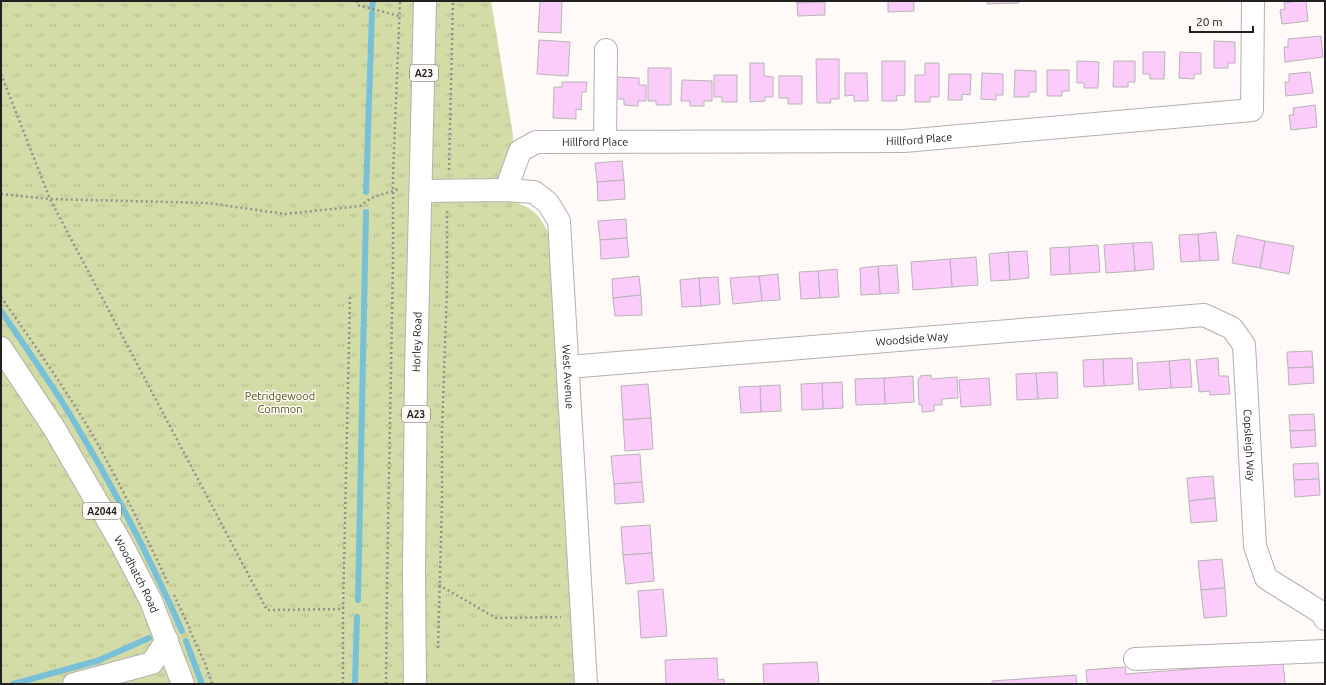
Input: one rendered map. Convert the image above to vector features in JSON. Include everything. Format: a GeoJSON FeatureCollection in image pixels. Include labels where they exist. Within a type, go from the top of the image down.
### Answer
{"type":"FeatureCollection","features":[{"type":"Feature","properties":{"kind":"street","name":"Hillford Place"},"geometry":{"type":"LineString","coordinates":[[506,190],[520,152],[536,142],[904,142],[1252,110],[1253,1]]}},
{"type":"Feature","properties":{"kind":"street","name":"Horley Road"},"geometry":{"type":"LineString","coordinates":[[415,684],[414,572],[416,371],[425,11]]}},
{"type":"Feature","properties":{"kind":"street"},"geometry":{"type":"LineString","coordinates":[[606,50],[606,142]]}},
{"type":"Feature","properties":{"kind":"street","name":"West Avenue"},"geometry":{"type":"LineString","coordinates":[[421,186],[449,191],[506,190],[534,192],[548,203],[559,221],[586,684]]}},
{"type":"Feature","properties":{"kind":"street","name":"Woodside Way"},"geometry":{"type":"LineString","coordinates":[[568,367],[1204,315],[1232,328],[1244,345]]}},
{"type":"Feature","properties":{"kind":"street","name":"Copsleigh Way"},"geometry":{"type":"LineString","coordinates":[[1244,345],[1255,546],[1266,578],[1322,613],[1325,619]]}},
{"type":"Feature","properties":{"kind":"street","name":"Woodhatch Road"},"geometry":{"type":"LineString","coordinates":[[1,348],[54,428],[121,543],[151,601],[168,640],[183,684]]}},
{"type":"Feature","properties":{"kind":"street"},"geometry":{"type":"LineString","coordinates":[[74,684],[152,663],[168,640]]}},
{"type":"Feature","properties":{"kind":"street"},"geometry":{"type":"LineString","coordinates":[[1135,659],[1325,651]]}},
{"type":"Feature","properties":{"kind":"path"},"geometry":{"type":"LineString","coordinates":[[357,1],[357,5],[399,16],[425,11]]}},
{"type":"Feature","properties":{"kind":"path"},"geometry":{"type":"LineString","coordinates":[[386,684],[393,191],[400,1]]}},
{"type":"Feature","properties":{"kind":"path"},"geometry":{"type":"LineString","coordinates":[[438,654],[453,1]]}},
{"type":"Feature","properties":{"kind":"path"},"geometry":{"type":"LineString","coordinates":[[1,74],[50,199],[266,610],[343,609]]}},
{"type":"Feature","properties":{"kind":"path"},"geometry":{"type":"LineString","coordinates":[[1,194],[50,199],[208,203],[286,214],[360,206],[371,198],[393,191],[421,186]]}},
{"type":"Feature","properties":{"kind":"path"},"geometry":{"type":"LineString","coordinates":[[343,684],[343,609],[350,296]]}},
{"type":"Feature","properties":{"kind":"path"},"geometry":{"type":"LineString","coordinates":[[1,297],[43,358],[94,438],[137,516],[191,631]]}},
{"type":"Feature","properties":{"kind":"path"},"geometry":{"type":"LineString","coordinates":[[414,572],[440,585],[496,618],[560,617],[576,626],[582,622]]}},
{"type":"Feature","properties":{"kind":"green space","name":"Petridgewood Common"},"geometry":{"type":"Polygon","coordinates":[[[1,1],[491,1],[513,135],[515,202],[528,208],[536,214],[549,234],[577,684],[1,684],[1,1]]]}},
{"type":"Feature","properties":{"kind":"building"},"geometry":{"type":"Polygon","coordinates":[[[540,1],[562,1],[561,33],[538,32],[540,1]]]}},
{"type":"Feature","properties":{"kind":"building"},"geometry":{"type":"Polygon","coordinates":[[[797,1],[825,1],[825,2],[797,3],[797,1]]]}},
{"type":"Feature","properties":{"kind":"building"},"geometry":{"type":"Polygon","coordinates":[[[888,1],[914,1],[914,11],[888,12],[888,1]]]}},
{"type":"Feature","properties":{"kind":"building"},"geometry":{"type":"Polygon","coordinates":[[[987,1],[1019,1],[1019,3],[987,4],[987,1]]]}},
{"type":"Feature","properties":{"kind":"building"},"geometry":{"type":"Polygon","coordinates":[[[1306,1],[1308,21],[1282,24],[1280,10],[1285,9],[1284,3],[1306,1]]]}},
{"type":"Feature","properties":{"kind":"building"},"geometry":{"type":"Polygon","coordinates":[[[825,2],[825,15],[798,16],[797,3],[825,2]]]}},
{"type":"Feature","properties":{"kind":"building"},"geometry":{"type":"Polygon","coordinates":[[[1321,36],[1323,57],[1285,62],[1284,47],[1288,47],[1288,39],[1321,36]]]}},
{"type":"Feature","properties":{"kind":"building"},"geometry":{"type":"Polygon","coordinates":[[[539,40],[570,42],[568,76],[537,74],[539,40]]]}},
{"type":"Feature","properties":{"kind":"building"},"geometry":{"type":"Polygon","coordinates":[[[1214,41],[1235,42],[1235,63],[1228,63],[1228,68],[1214,68],[1214,41]]]}},
{"type":"Feature","properties":{"kind":"building"},"geometry":{"type":"Polygon","coordinates":[[[1143,52],[1165,52],[1164,79],[1150,79],[1150,74],[1143,74],[1143,52]]]}},
{"type":"Feature","properties":{"kind":"building"},"geometry":{"type":"Polygon","coordinates":[[[1180,52],[1201,53],[1201,74],[1194,74],[1194,79],[1179,78],[1180,52]]]}},
{"type":"Feature","properties":{"kind":"building"},"geometry":{"type":"Polygon","coordinates":[[[816,59],[839,59],[839,99],[830,99],[831,103],[817,103],[816,59]]]}},
{"type":"Feature","properties":{"kind":"building"},"geometry":{"type":"Polygon","coordinates":[[[882,61],[905,61],[905,95],[896,96],[897,101],[882,101],[882,61]]]}},
{"type":"Feature","properties":{"kind":"building"},"geometry":{"type":"Polygon","coordinates":[[[1077,61],[1099,62],[1098,88],[1084,88],[1084,83],[1077,83],[1077,61]]]}},
{"type":"Feature","properties":{"kind":"building"},"geometry":{"type":"Polygon","coordinates":[[[1114,61],[1135,61],[1135,82],[1128,82],[1128,87],[1113,87],[1114,61]]]}},
{"type":"Feature","properties":{"kind":"building"},"geometry":{"type":"Polygon","coordinates":[[[750,63],[764,63],[764,76],[773,77],[773,97],[765,97],[765,101],[750,102],[750,63]]]}},
{"type":"Feature","properties":{"kind":"building"},"geometry":{"type":"Polygon","coordinates":[[[925,63],[939,63],[939,97],[930,97],[930,102],[915,102],[915,75],[925,75],[925,63]]]}},
{"type":"Feature","properties":{"kind":"building"},"geometry":{"type":"Polygon","coordinates":[[[648,68],[671,68],[671,105],[656,105],[656,101],[648,101],[648,68]]]}},
{"type":"Feature","properties":{"kind":"building"},"geometry":{"type":"Polygon","coordinates":[[[1015,70],[1036,71],[1036,92],[1029,92],[1029,97],[1014,97],[1015,70]]]}},
{"type":"Feature","properties":{"kind":"building"},"geometry":{"type":"Polygon","coordinates":[[[1047,70],[1069,70],[1069,91],[1062,91],[1062,96],[1047,96],[1047,70]]]}},
{"type":"Feature","properties":{"kind":"building"},"geometry":{"type":"Polygon","coordinates":[[[1310,72],[1313,93],[1286,96],[1285,82],[1289,82],[1289,74],[1310,72]]]}},
{"type":"Feature","properties":{"kind":"building"},"geometry":{"type":"Polygon","coordinates":[[[845,73],[867,73],[868,101],[854,101],[854,95],[845,96],[845,73]]]}},
{"type":"Feature","properties":{"kind":"building"},"geometry":{"type":"Polygon","coordinates":[[[982,73],[1003,74],[1003,95],[996,95],[996,100],[981,99],[982,73]]]}},
{"type":"Feature","properties":{"kind":"building"},"geometry":{"type":"Polygon","coordinates":[[[949,74],[971,74],[970,95],[962,94],[962,100],[948,100],[949,74]]]}},
{"type":"Feature","properties":{"kind":"building"},"geometry":{"type":"Polygon","coordinates":[[[714,75],[737,75],[737,102],[722,102],[722,97],[714,97],[714,75]]]}},
{"type":"Feature","properties":{"kind":"building"},"geometry":{"type":"Polygon","coordinates":[[[779,76],[802,76],[802,104],[788,104],[788,98],[779,98],[779,76]]]}},
{"type":"Feature","properties":{"kind":"building"},"geometry":{"type":"Polygon","coordinates":[[[616,77],[639,78],[639,85],[646,85],[646,101],[638,101],[638,106],[624,105],[624,99],[615,99],[616,77]]]}},
{"type":"Feature","properties":{"kind":"building"},"geometry":{"type":"Polygon","coordinates":[[[682,80],[712,81],[712,101],[704,101],[704,106],[690,106],[690,101],[681,101],[682,80]]]}},
{"type":"Feature","properties":{"kind":"building"},"geometry":{"type":"Polygon","coordinates":[[[562,82],[587,82],[586,92],[582,92],[581,110],[576,109],[576,119],[553,118],[554,87],[562,87],[562,82]]]}},
{"type":"Feature","properties":{"kind":"building"},"geometry":{"type":"Polygon","coordinates":[[[1315,105],[1317,127],[1291,130],[1289,115],[1294,115],[1293,108],[1315,105]]]}},
{"type":"Feature","properties":{"kind":"building"},"geometry":{"type":"Polygon","coordinates":[[[622,161],[624,180],[597,182],[595,163],[622,161]]]}},
{"type":"Feature","properties":{"kind":"building"},"geometry":{"type":"Polygon","coordinates":[[[624,180],[625,199],[598,201],[597,182],[624,180]]]}},
{"type":"Feature","properties":{"kind":"building"},"geometry":{"type":"Polygon","coordinates":[[[626,219],[627,238],[600,240],[598,221],[626,219]]]}},
{"type":"Feature","properties":{"kind":"building"},"geometry":{"type":"Polygon","coordinates":[[[1216,232],[1219,260],[1200,261],[1198,234],[1216,232]]]}},
{"type":"Feature","properties":{"kind":"building"},"geometry":{"type":"Polygon","coordinates":[[[1198,234],[1200,261],[1181,262],[1179,235],[1198,234]]]}},
{"type":"Feature","properties":{"kind":"building"},"geometry":{"type":"Polygon","coordinates":[[[1237,235],[1265,241],[1260,268],[1232,263],[1237,235]]]}},
{"type":"Feature","properties":{"kind":"building"},"geometry":{"type":"Polygon","coordinates":[[[627,238],[629,257],[601,259],[600,240],[627,238]]]}},
{"type":"Feature","properties":{"kind":"building"},"geometry":{"type":"Polygon","coordinates":[[[1265,241],[1294,246],[1289,274],[1260,268],[1265,241]]]}},
{"type":"Feature","properties":{"kind":"building"},"geometry":{"type":"Polygon","coordinates":[[[1152,242],[1154,269],[1135,271],[1133,243],[1152,242]]]}},
{"type":"Feature","properties":{"kind":"building"},"geometry":{"type":"Polygon","coordinates":[[[1133,243],[1135,271],[1106,273],[1104,245],[1133,243]]]}},
{"type":"Feature","properties":{"kind":"building"},"geometry":{"type":"Polygon","coordinates":[[[1098,245],[1100,272],[1070,274],[1069,247],[1098,245]]]}},
{"type":"Feature","properties":{"kind":"building"},"geometry":{"type":"Polygon","coordinates":[[[1069,247],[1070,274],[1051,275],[1050,248],[1069,247]]]}},
{"type":"Feature","properties":{"kind":"building"},"geometry":{"type":"Polygon","coordinates":[[[1027,251],[1029,278],[1010,280],[1008,252],[1027,251]]]}},
{"type":"Feature","properties":{"kind":"building"},"geometry":{"type":"Polygon","coordinates":[[[1008,252],[1010,280],[991,281],[989,254],[1008,252]]]}},
{"type":"Feature","properties":{"kind":"building"},"geometry":{"type":"Polygon","coordinates":[[[976,257],[978,285],[952,287],[950,259],[976,257]]]}},
{"type":"Feature","properties":{"kind":"building"},"geometry":{"type":"Polygon","coordinates":[[[950,259],[952,287],[913,290],[911,262],[950,259]]]}},
{"type":"Feature","properties":{"kind":"building"},"geometry":{"type":"Polygon","coordinates":[[[897,265],[899,293],[880,294],[878,266],[897,265]]]}},
{"type":"Feature","properties":{"kind":"building"},"geometry":{"type":"Polygon","coordinates":[[[878,266],[880,294],[861,295],[860,268],[878,266]]]}},
{"type":"Feature","properties":{"kind":"building"},"geometry":{"type":"Polygon","coordinates":[[[837,269],[839,297],[820,298],[818,271],[837,269]]]}},
{"type":"Feature","properties":{"kind":"building"},"geometry":{"type":"Polygon","coordinates":[[[818,271],[820,298],[801,299],[799,272],[818,271]]]}},
{"type":"Feature","properties":{"kind":"building"},"geometry":{"type":"Polygon","coordinates":[[[778,274],[780,300],[762,301],[759,276],[778,274]]]}},
{"type":"Feature","properties":{"kind":"building"},"geometry":{"type":"Polygon","coordinates":[[[639,276],[641,295],[613,298],[612,279],[639,276]]]}},
{"type":"Feature","properties":{"kind":"building"},"geometry":{"type":"Polygon","coordinates":[[[759,276],[762,301],[733,304],[730,278],[759,276]]]}},
{"type":"Feature","properties":{"kind":"building"},"geometry":{"type":"Polygon","coordinates":[[[718,277],[720,304],[701,306],[699,278],[718,277]]]}},
{"type":"Feature","properties":{"kind":"building"},"geometry":{"type":"Polygon","coordinates":[[[699,278],[701,306],[682,307],[680,280],[699,278]]]}},
{"type":"Feature","properties":{"kind":"building"},"geometry":{"type":"Polygon","coordinates":[[[641,295],[642,315],[615,316],[613,298],[641,295]]]}},
{"type":"Feature","properties":{"kind":"building"},"geometry":{"type":"Polygon","coordinates":[[[1312,351],[1313,367],[1288,368],[1287,352],[1312,351]]]}},
{"type":"Feature","properties":{"kind":"building"},"geometry":{"type":"Polygon","coordinates":[[[1132,358],[1133,384],[1104,386],[1103,359],[1132,358]]]}},
{"type":"Feature","properties":{"kind":"building"},"geometry":{"type":"Polygon","coordinates":[[[1218,358],[1219,376],[1228,376],[1230,394],[1210,395],[1210,391],[1199,392],[1196,360],[1218,358]]]}},
{"type":"Feature","properties":{"kind":"building"},"geometry":{"type":"Polygon","coordinates":[[[1103,359],[1104,386],[1084,387],[1083,360],[1103,359]]]}},
{"type":"Feature","properties":{"kind":"building"},"geometry":{"type":"Polygon","coordinates":[[[1190,359],[1192,387],[1171,388],[1169,361],[1190,359]]]}},
{"type":"Feature","properties":{"kind":"building"},"geometry":{"type":"Polygon","coordinates":[[[1169,361],[1171,388],[1139,390],[1137,363],[1169,361]]]}},
{"type":"Feature","properties":{"kind":"building"},"geometry":{"type":"Polygon","coordinates":[[[1313,367],[1314,383],[1289,385],[1288,368],[1313,367]]]}},
{"type":"Feature","properties":{"kind":"building"},"geometry":{"type":"Polygon","coordinates":[[[1057,372],[1058,398],[1038,399],[1036,373],[1057,372]]]}},
{"type":"Feature","properties":{"kind":"building"},"geometry":{"type":"Polygon","coordinates":[[[1036,373],[1038,399],[1017,400],[1016,374],[1036,373]]]}},
{"type":"Feature","properties":{"kind":"building"},"geometry":{"type":"Polygon","coordinates":[[[931,375],[931,379],[957,377],[958,398],[942,399],[942,405],[934,405],[934,411],[922,412],[922,405],[919,405],[918,379],[920,379],[920,376],[931,375]]]}},
{"type":"Feature","properties":{"kind":"building"},"geometry":{"type":"Polygon","coordinates":[[[913,376],[914,402],[885,404],[884,378],[913,376]]]}},
{"type":"Feature","properties":{"kind":"building"},"geometry":{"type":"Polygon","coordinates":[[[884,378],[885,404],[856,405],[855,379],[884,378]]]}},
{"type":"Feature","properties":{"kind":"building"},"geometry":{"type":"Polygon","coordinates":[[[989,378],[991,405],[961,407],[959,380],[989,378]]]}},
{"type":"Feature","properties":{"kind":"building"},"geometry":{"type":"Polygon","coordinates":[[[842,382],[843,408],[823,409],[822,383],[842,382]]]}},
{"type":"Feature","properties":{"kind":"building"},"geometry":{"type":"Polygon","coordinates":[[[822,383],[823,409],[802,410],[801,384],[822,383]]]}},
{"type":"Feature","properties":{"kind":"building"},"geometry":{"type":"Polygon","coordinates":[[[648,384],[651,418],[623,420],[621,386],[648,384]]]}},
{"type":"Feature","properties":{"kind":"building"},"geometry":{"type":"Polygon","coordinates":[[[780,385],[781,411],[761,412],[760,386],[780,385]]]}},
{"type":"Feature","properties":{"kind":"building"},"geometry":{"type":"Polygon","coordinates":[[[760,386],[761,412],[741,413],[739,387],[760,386]]]}},
{"type":"Feature","properties":{"kind":"building"},"geometry":{"type":"Polygon","coordinates":[[[1314,414],[1315,430],[1290,431],[1289,415],[1314,414]]]}},
{"type":"Feature","properties":{"kind":"building"},"geometry":{"type":"Polygon","coordinates":[[[651,418],[653,449],[625,451],[623,420],[651,418]]]}},
{"type":"Feature","properties":{"kind":"building"},"geometry":{"type":"Polygon","coordinates":[[[1315,430],[1316,446],[1291,448],[1290,431],[1315,430]]]}},
{"type":"Feature","properties":{"kind":"building"},"geometry":{"type":"Polygon","coordinates":[[[640,454],[642,482],[614,484],[611,456],[640,454]]]}},
{"type":"Feature","properties":{"kind":"building"},"geometry":{"type":"Polygon","coordinates":[[[1318,463],[1319,479],[1294,480],[1293,464],[1318,463]]]}},
{"type":"Feature","properties":{"kind":"building"},"geometry":{"type":"Polygon","coordinates":[[[1213,476],[1215,498],[1189,501],[1187,478],[1213,476]]]}},
{"type":"Feature","properties":{"kind":"building"},"geometry":{"type":"Polygon","coordinates":[[[1319,479],[1320,495],[1295,497],[1294,480],[1319,479]]]}},
{"type":"Feature","properties":{"kind":"building"},"geometry":{"type":"Polygon","coordinates":[[[642,482],[644,502],[615,504],[614,484],[642,482]]]}},
{"type":"Feature","properties":{"kind":"building"},"geometry":{"type":"Polygon","coordinates":[[[1215,498],[1217,521],[1191,523],[1189,501],[1215,498]]]}},
{"type":"Feature","properties":{"kind":"building"},"geometry":{"type":"Polygon","coordinates":[[[650,525],[652,553],[623,555],[621,527],[650,525]]]}},
{"type":"Feature","properties":{"kind":"building"},"geometry":{"type":"Polygon","coordinates":[[[652,553],[654,581],[626,584],[623,555],[652,553]]]}},
{"type":"Feature","properties":{"kind":"building"},"geometry":{"type":"Polygon","coordinates":[[[1222,559],[1225,588],[1201,590],[1198,561],[1222,559]]]}},
{"type":"Feature","properties":{"kind":"building"},"geometry":{"type":"Polygon","coordinates":[[[1225,588],[1227,616],[1204,618],[1201,590],[1225,588]]]}},
{"type":"Feature","properties":{"kind":"building"},"geometry":{"type":"Polygon","coordinates":[[[663,589],[667,636],[641,638],[638,591],[663,589]]]}},
{"type":"Feature","properties":{"kind":"building"},"geometry":{"type":"Polygon","coordinates":[[[717,658],[718,680],[724,679],[724,684],[666,684],[665,660],[717,658]]]}},
{"type":"Feature","properties":{"kind":"building"},"geometry":{"type":"Polygon","coordinates":[[[817,662],[819,684],[764,684],[763,664],[817,662]]]}},
{"type":"Feature","properties":{"kind":"building"},"geometry":{"type":"Polygon","coordinates":[[[1283,662],[1285,684],[1087,684],[1086,670],[1125,667],[1126,674],[1283,662]]]}},
{"type":"Feature","properties":{"kind":"building"},"geometry":{"type":"Polygon","coordinates":[[[1076,675],[1077,684],[992,684],[992,681],[1076,675]]]}},
{"type":"Feature","properties":{"kind":"waterway"},"geometry":{"type":"LineString","coordinates":[[372,8],[373,1]]}},
{"type":"Feature","properties":{"kind":"waterway"},"geometry":{"type":"LineString","coordinates":[[366,192],[372,13]]}},
{"type":"Feature","properties":{"kind":"waterway"},"geometry":{"type":"LineString","coordinates":[[358,600],[366,212]]}},
{"type":"Feature","properties":{"kind":"waterway"},"geometry":{"type":"LineString","coordinates":[[1,311],[39,366],[90,448],[132,526],[182,631]]}},
{"type":"Feature","properties":{"kind":"waterway"},"geometry":{"type":"LineString","coordinates":[[355,684],[357,617]]}},
{"type":"Feature","properties":{"kind":"waterway"},"geometry":{"type":"LineString","coordinates":[[13,684],[97,661],[149,638]]}},
{"type":"Feature","properties":{"kind":"waterway"},"geometry":{"type":"LineString","coordinates":[[186,641],[202,684]]}}]}
